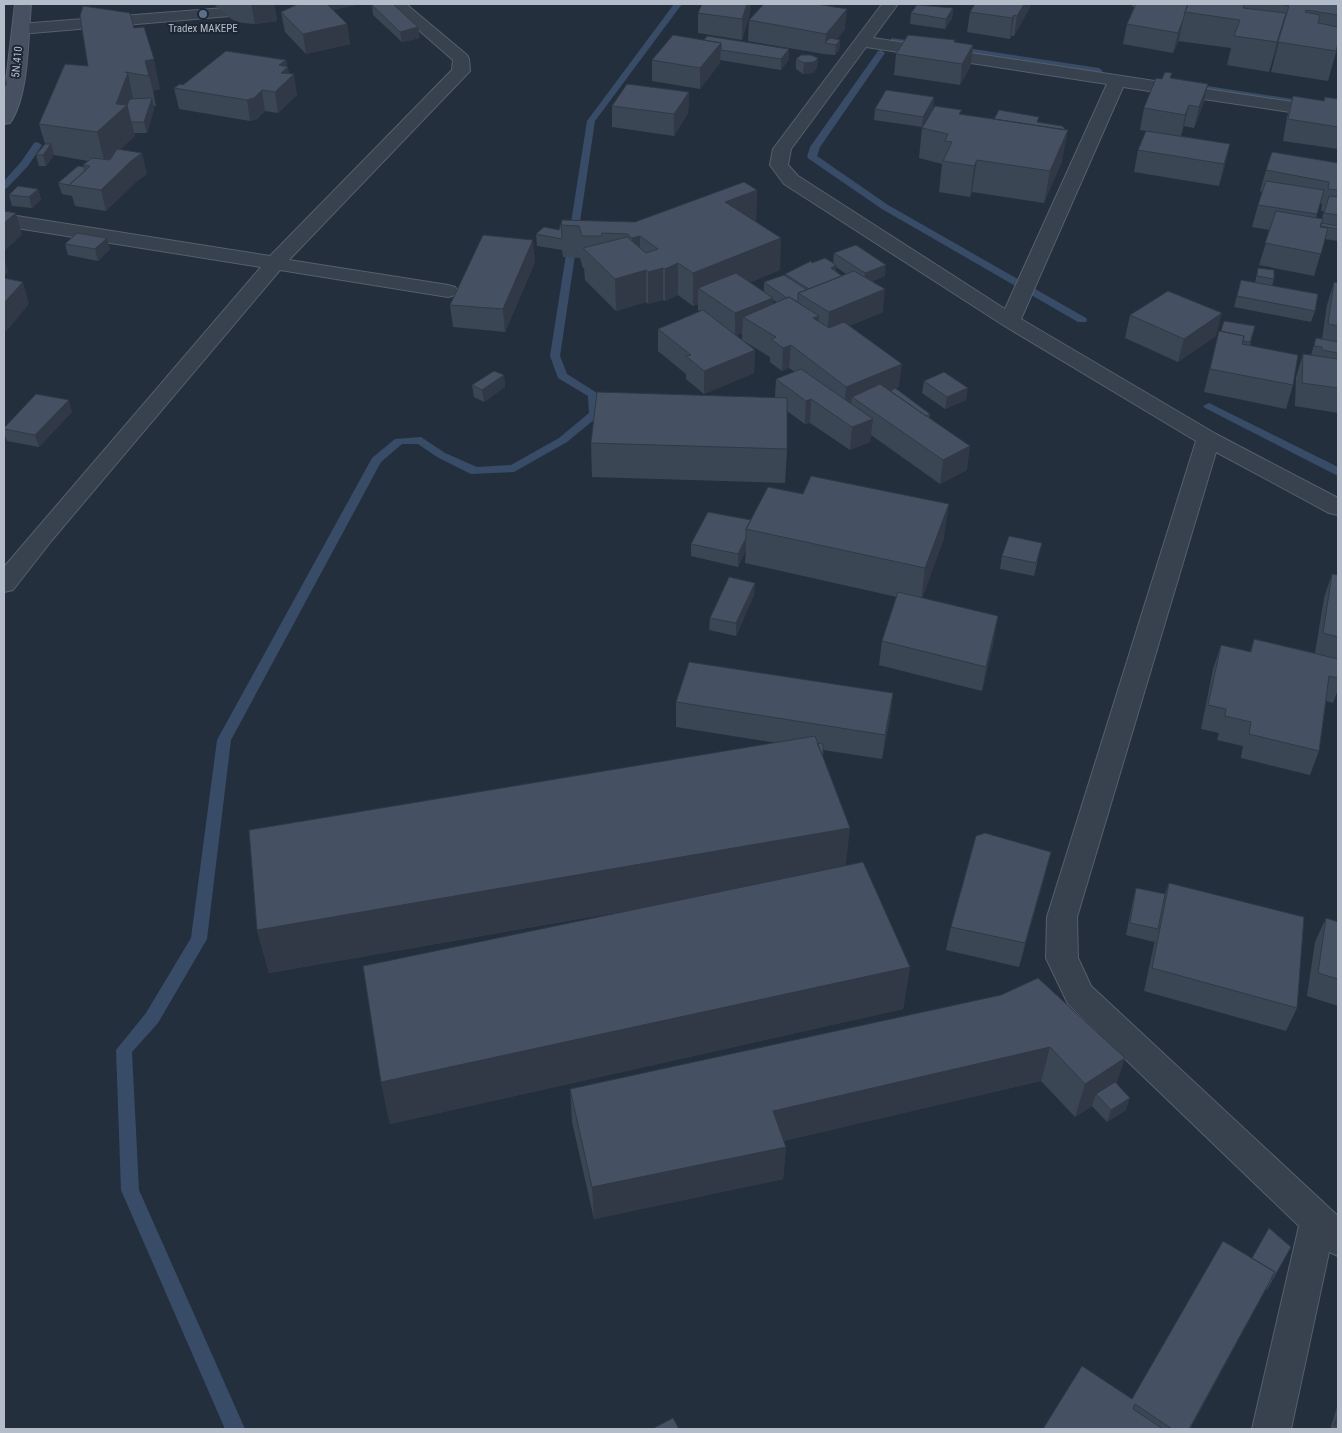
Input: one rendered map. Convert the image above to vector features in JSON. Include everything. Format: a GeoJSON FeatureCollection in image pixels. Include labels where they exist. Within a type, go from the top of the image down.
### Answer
{"type":"FeatureCollection","features":[{"type":"Feature","properties":{"kind":"street","name":"5N.410"},"geometry":{"type":"LineString","coordinates":[[4,118],[14,94],[23,4]]}},
{"type":"Feature","properties":{"kind":"street"},"geometry":{"type":"LineString","coordinates":[[4,584],[274,264],[461,71],[461,59],[397,4]]}},
{"type":"Feature","properties":{"kind":"street"},"geometry":{"type":"LineString","coordinates":[[890,4],[782,149],[779,165],[791,180],[1010,321],[1208,439],[1338,508]]}},
{"type":"Feature","properties":{"kind":"street"},"geometry":{"type":"LineString","coordinates":[[20,29],[224,13]]}},
{"type":"Feature","properties":{"kind":"street"},"geometry":{"type":"LineString","coordinates":[[863,42],[1338,114]]}},
{"type":"Feature","properties":{"kind":"street"},"geometry":{"type":"LineString","coordinates":[[1010,321],[1117,80]]}},
{"type":"Feature","properties":{"kind":"street"},"geometry":{"type":"LineString","coordinates":[[4,220],[448,292]]}},
{"type":"Feature","properties":{"kind":"street"},"geometry":{"type":"LineString","coordinates":[[1208,439],[1062,917],[1062,958],[1079,995],[1328,1230],[1272,1429]]}},
{"type":"Feature","properties":{"kind":"building"},"geometry":{"type":"Polygon","coordinates":[[[298,4],[327,4],[347,24],[303,34],[281,12],[298,4]]]}},
{"type":"Feature","properties":{"kind":"building"},"geometry":{"type":"Polygon","coordinates":[[[393,4],[418,27],[400,32],[372,5],[393,4]]]}},
{"type":"Feature","properties":{"kind":"building"},"geometry":{"type":"Polygon","coordinates":[[[702,4],[747,4],[742,19],[698,13],[702,4]]]}},
{"type":"Feature","properties":{"kind":"building"},"geometry":{"type":"Polygon","coordinates":[[[764,4],[816,4],[847,9],[826,34],[749,20],[764,4]]]}},
{"type":"Feature","properties":{"kind":"building"},"geometry":{"type":"Polygon","coordinates":[[[975,4],[1024,4],[1017,16],[1014,15],[1012,18],[970,12],[975,4]]]}},
{"type":"Feature","properties":{"kind":"building"},"geometry":{"type":"Polygon","coordinates":[[[1136,4],[1188,4],[1178,33],[1127,24],[1136,4]]]}},
{"type":"Feature","properties":{"kind":"building"},"geometry":{"type":"Polygon","coordinates":[[[1188,4],[1244,4],[1243,8],[1286,13],[1277,42],[1234,36],[1240,20],[1185,12],[1188,4]]]}},
{"type":"Feature","properties":{"kind":"building"},"geometry":{"type":"Polygon","coordinates":[[[1279,4],[1338,4],[1338,15],[1306,10],[1305,12],[1320,15],[1318,23],[1338,27],[1336,51],[1278,42],[1289,6],[1279,4]]]}},
{"type":"Feature","properties":{"kind":"building"},"geometry":{"type":"Polygon","coordinates":[[[917,5],[953,8],[946,19],[911,13],[917,5]]]}},
{"type":"Feature","properties":{"kind":"building"},"geometry":{"type":"Polygon","coordinates":[[[83,6],[130,13],[134,28],[144,27],[154,59],[145,61],[149,76],[125,72],[128,73],[116,104],[127,105],[97,132],[39,124],[65,64],[88,66],[80,16],[83,6]]]}},
{"type":"Feature","properties":{"kind":"building"},"geometry":{"type":"Polygon","coordinates":[[[673,35],[721,43],[700,68],[652,60],[673,35]]]}},
{"type":"Feature","properties":{"kind":"building"},"geometry":{"type":"Polygon","coordinates":[[[908,35],[955,40],[954,42],[973,45],[962,64],[896,54],[908,35]]]}},
{"type":"Feature","properties":{"kind":"building"},"geometry":{"type":"Polygon","coordinates":[[[707,36],[789,49],[781,59],[721,50],[721,43],[704,40],[707,36]]]}},
{"type":"Feature","properties":{"kind":"building"},"geometry":{"type":"Polygon","coordinates":[[[830,38],[840,40],[836,45],[825,43],[830,38]]]}},
{"type":"Feature","properties":{"kind":"building"},"geometry":{"type":"Polygon","coordinates":[[[226,51],[286,60],[279,65],[288,67],[281,73],[294,74],[275,92],[262,90],[254,98],[247,100],[174,88],[180,84],[183,85],[226,51]]]}},
{"type":"Feature","properties":{"kind":"building"},"geometry":{"type":"Polygon","coordinates":[[[801,55],[811,55],[818,58],[814,62],[804,63],[796,59],[801,55]]]}},
{"type":"Feature","properties":{"kind":"building"},"geometry":{"type":"Polygon","coordinates":[[[1165,72],[1172,73],[1170,78],[1208,84],[1199,107],[1189,105],[1185,115],[1144,108],[1156,78],[1162,79],[1165,72]]]}},
{"type":"Feature","properties":{"kind":"building"},"geometry":{"type":"Polygon","coordinates":[[[627,84],[689,92],[674,114],[612,106],[627,84]]]}},
{"type":"Feature","properties":{"kind":"building"},"geometry":{"type":"Polygon","coordinates":[[[886,90],[934,97],[923,117],[875,109],[886,90]]]}},
{"type":"Feature","properties":{"kind":"building"},"geometry":{"type":"Polygon","coordinates":[[[1293,96],[1324,101],[1325,97],[1338,99],[1338,127],[1288,119],[1293,96]]]}},
{"type":"Feature","properties":{"kind":"building"},"geometry":{"type":"Polygon","coordinates":[[[152,98],[144,122],[131,122],[127,105],[130,99],[152,98]]]}},
{"type":"Feature","properties":{"kind":"building"},"geometry":{"type":"Polygon","coordinates":[[[935,106],[962,110],[959,114],[1068,130],[1050,171],[977,160],[974,166],[943,161],[952,142],[945,141],[948,134],[922,128],[935,106]]]}},
{"type":"Feature","properties":{"kind":"building"},"geometry":{"type":"Polygon","coordinates":[[[999,110],[1039,117],[1037,122],[1062,126],[1065,130],[994,119],[999,110]]]}},
{"type":"Feature","properties":{"kind":"building"},"geometry":{"type":"Polygon","coordinates":[[[1146,131],[1230,144],[1224,164],[1138,150],[1146,131]]]}},
{"type":"Feature","properties":{"kind":"building"},"geometry":{"type":"Polygon","coordinates":[[[45,144],[51,144],[43,155],[36,155],[45,144]]]}},
{"type":"Feature","properties":{"kind":"building"},"geometry":{"type":"Polygon","coordinates":[[[117,149],[142,153],[101,190],[69,185],[90,166],[83,165],[92,158],[110,160],[117,149]]]}},
{"type":"Feature","properties":{"kind":"building"},"geometry":{"type":"Polygon","coordinates":[[[1272,152],[1338,163],[1338,190],[1328,189],[1329,182],[1266,170],[1272,152]]]}},
{"type":"Feature","properties":{"kind":"building"},"geometry":{"type":"Polygon","coordinates":[[[78,166],[84,167],[85,171],[69,185],[58,183],[78,166]]]}},
{"type":"Feature","properties":{"kind":"building"},"geometry":{"type":"Polygon","coordinates":[[[1266,181],[1324,190],[1317,214],[1258,205],[1266,181]]]}},
{"type":"Feature","properties":{"kind":"building"},"geometry":{"type":"Polygon","coordinates":[[[744,182],[757,190],[725,202],[781,238],[693,273],[678,263],[665,269],[648,272],[646,270],[615,279],[583,248],[627,237],[646,253],[658,249],[640,236],[632,238],[627,234],[602,233],[601,236],[582,236],[579,226],[561,225],[562,220],[635,222],[744,182]]]}},
{"type":"Feature","properties":{"kind":"building"},"geometry":{"type":"Polygon","coordinates":[[[18,186],[38,189],[29,197],[9,195],[18,186]]]}},
{"type":"Feature","properties":{"kind":"building"},"geometry":{"type":"Polygon","coordinates":[[[1329,196],[1338,197],[1338,215],[1324,213],[1329,196]]]}},
{"type":"Feature","properties":{"kind":"building"},"geometry":{"type":"Polygon","coordinates":[[[4,211],[16,213],[4,223],[4,211]]]}},
{"type":"Feature","properties":{"kind":"building"},"geometry":{"type":"Polygon","coordinates":[[[1276,211],[1323,219],[1320,227],[1328,228],[1321,254],[1265,243],[1276,211]]]}},
{"type":"Feature","properties":{"kind":"building"},"geometry":{"type":"Polygon","coordinates":[[[1321,223],[1338,226],[1338,229],[1321,226],[1321,223]]]}},
{"type":"Feature","properties":{"kind":"building"},"geometry":{"type":"Polygon","coordinates":[[[561,224],[562,239],[536,234],[544,227],[559,230],[561,224]]]}},
{"type":"Feature","properties":{"kind":"building"},"geometry":{"type":"Polygon","coordinates":[[[77,233],[107,238],[95,249],[65,244],[77,233]]]}},
{"type":"Feature","properties":{"kind":"building"},"geometry":{"type":"Polygon","coordinates":[[[483,235],[533,240],[503,309],[450,305],[483,235]]]}},
{"type":"Feature","properties":{"kind":"building"},"geometry":{"type":"Polygon","coordinates":[[[856,245],[886,265],[865,273],[834,253],[856,245]]]}},
{"type":"Feature","properties":{"kind":"building"},"geometry":{"type":"Polygon","coordinates":[[[825,258],[836,265],[831,268],[842,276],[809,289],[785,274],[811,261],[812,263],[825,258]]]}},
{"type":"Feature","properties":{"kind":"building"},"geometry":{"type":"Polygon","coordinates":[[[1258,268],[1274,270],[1274,279],[1257,276],[1258,268]]]}},
{"type":"Feature","properties":{"kind":"building"},"geometry":{"type":"Polygon","coordinates":[[[854,271],[885,289],[829,312],[798,293],[854,271]]]}},
{"type":"Feature","properties":{"kind":"building"},"geometry":{"type":"Polygon","coordinates":[[[736,273],[773,298],[735,313],[698,288],[736,273]]]}},
{"type":"Feature","properties":{"kind":"building"},"geometry":{"type":"Polygon","coordinates":[[[784,275],[807,290],[798,293],[798,302],[789,297],[787,298],[764,282],[784,275]]]}},
{"type":"Feature","properties":{"kind":"building"},"geometry":{"type":"Polygon","coordinates":[[[4,278],[23,282],[4,303],[4,278]]]}},
{"type":"Feature","properties":{"kind":"building"},"geometry":{"type":"Polygon","coordinates":[[[1241,280],[1318,294],[1315,311],[1237,296],[1241,280]]]}},
{"type":"Feature","properties":{"kind":"building"},"geometry":{"type":"Polygon","coordinates":[[[1334,282],[1338,283],[1338,326],[1328,324],[1334,282]]]}},
{"type":"Feature","properties":{"kind":"building"},"geometry":{"type":"Polygon","coordinates":[[[1168,291],[1222,313],[1184,339],[1130,315],[1168,291]]]}},
{"type":"Feature","properties":{"kind":"building"},"geometry":{"type":"Polygon","coordinates":[[[789,297],[819,316],[813,318],[829,328],[844,322],[902,364],[846,387],[791,345],[783,348],[771,339],[776,337],[743,317],[789,297]]]}},
{"type":"Feature","properties":{"kind":"building"},"geometry":{"type":"Polygon","coordinates":[[[703,310],[755,350],[704,371],[686,356],[691,355],[658,329],[703,310]]]}},
{"type":"Feature","properties":{"kind":"building"},"geometry":{"type":"Polygon","coordinates":[[[1224,321],[1255,326],[1250,342],[1243,341],[1244,336],[1221,331],[1224,321]]]}},
{"type":"Feature","properties":{"kind":"building"},"geometry":{"type":"Polygon","coordinates":[[[1219,331],[1244,336],[1242,344],[1298,355],[1293,385],[1210,369],[1219,331]]]}},
{"type":"Feature","properties":{"kind":"building"},"geometry":{"type":"Polygon","coordinates":[[[1316,338],[1338,342],[1338,353],[1322,350],[1322,347],[1314,346],[1316,338]]]}},
{"type":"Feature","properties":{"kind":"building"},"geometry":{"type":"Polygon","coordinates":[[[1303,354],[1338,359],[1338,388],[1302,383],[1303,354]]]}},
{"type":"Feature","properties":{"kind":"building"},"geometry":{"type":"Polygon","coordinates":[[[801,369],[873,419],[852,427],[811,399],[806,401],[776,379],[801,369]]]}},
{"type":"Feature","properties":{"kind":"building"},"geometry":{"type":"Polygon","coordinates":[[[494,371],[504,375],[482,390],[472,385],[494,371]]]}},
{"type":"Feature","properties":{"kind":"building"},"geometry":{"type":"Polygon","coordinates":[[[944,372],[968,388],[947,397],[924,381],[944,372]]]}},
{"type":"Feature","properties":{"kind":"building"},"geometry":{"type":"Polygon","coordinates":[[[880,384],[970,446],[943,460],[852,397],[880,384]]]}},
{"type":"Feature","properties":{"kind":"building"},"geometry":{"type":"Polygon","coordinates":[[[895,388],[930,414],[926,416],[890,391],[895,388]]]}},
{"type":"Feature","properties":{"kind":"building"},"geometry":{"type":"Polygon","coordinates":[[[597,392],[787,398],[787,449],[591,443],[597,392]]]}},
{"type":"Feature","properties":{"kind":"building"},"geometry":{"type":"Polygon","coordinates":[[[36,394],[69,400],[35,435],[4,429],[4,428],[36,394]]]}},
{"type":"Feature","properties":{"kind":"building"},"geometry":{"type":"Polygon","coordinates":[[[811,476],[949,504],[925,568],[746,529],[768,487],[803,494],[811,476]]]}},
{"type":"Feature","properties":{"kind":"building"},"geometry":{"type":"Polygon","coordinates":[[[708,512],[751,520],[746,529],[746,538],[738,554],[691,544],[708,512]]]}},
{"type":"Feature","properties":{"kind":"building"},"geometry":{"type":"Polygon","coordinates":[[[1009,536],[1042,543],[1036,563],[1002,556],[1009,536]]]}},
{"type":"Feature","properties":{"kind":"building"},"geometry":{"type":"Polygon","coordinates":[[[1332,574],[1338,575],[1338,637],[1323,633],[1332,574]]]}},
{"type":"Feature","properties":{"kind":"building"},"geometry":{"type":"Polygon","coordinates":[[[729,577],[755,583],[736,623],[710,618],[729,577]]]}},
{"type":"Feature","properties":{"kind":"building"},"geometry":{"type":"Polygon","coordinates":[[[898,592],[998,616],[986,667],[882,641],[898,592]]]}},
{"type":"Feature","properties":{"kind":"building"},"geometry":{"type":"Polygon","coordinates":[[[1254,639],[1338,659],[1338,678],[1329,676],[1319,751],[1249,734],[1251,722],[1225,716],[1226,709],[1208,705],[1221,645],[1251,652],[1254,639]]]}},
{"type":"Feature","properties":{"kind":"building"},"geometry":{"type":"Polygon","coordinates":[[[689,662],[893,693],[885,735],[676,702],[689,662]]]}},
{"type":"Feature","properties":{"kind":"building"},"geometry":{"type":"Polygon","coordinates":[[[815,736],[850,828],[257,930],[249,830],[815,736]]]}},
{"type":"Feature","properties":{"kind":"building"},"geometry":{"type":"Polygon","coordinates":[[[817,743],[823,744],[823,755],[822,755],[817,743]]]}},
{"type":"Feature","properties":{"kind":"building"},"geometry":{"type":"Polygon","coordinates":[[[985,833],[1051,852],[1025,943],[951,927],[976,836],[985,833]]]}},
{"type":"Feature","properties":{"kind":"building"},"geometry":{"type":"Polygon","coordinates":[[[863,862],[910,967],[381,1082],[363,966],[863,862]]]}},
{"type":"Feature","properties":{"kind":"building"},"geometry":{"type":"Polygon","coordinates":[[[1169,883],[1304,917],[1297,1008],[1152,968],[1169,883]]]}},
{"type":"Feature","properties":{"kind":"building"},"geometry":{"type":"Polygon","coordinates":[[[1136,888],[1165,894],[1158,929],[1130,923],[1136,888]]]}},
{"type":"Feature","properties":{"kind":"building"},"geometry":{"type":"Polygon","coordinates":[[[1326,918],[1338,922],[1338,979],[1318,973],[1326,918]]]}},
{"type":"Feature","properties":{"kind":"building"},"geometry":{"type":"Polygon","coordinates":[[[1038,978],[1125,1058],[1085,1084],[1050,1047],[773,1111],[786,1147],[592,1187],[570,1089],[1001,995],[1038,978]]]}},
{"type":"Feature","properties":{"kind":"building"},"geometry":{"type":"Polygon","coordinates":[[[1115,1082],[1130,1098],[1111,1110],[1096,1094],[1115,1082]]]}},
{"type":"Feature","properties":{"kind":"building"},"geometry":{"type":"Polygon","coordinates":[[[1269,1228],[1291,1247],[1273,1279],[1271,1278],[1275,1272],[1252,1258],[1269,1228]]]}},
{"type":"Feature","properties":{"kind":"building"},"geometry":{"type":"Polygon","coordinates":[[[1223,1241],[1275,1272],[1189,1429],[1172,1429],[1135,1404],[1133,1409],[1163,1429],[1043,1429],[1082,1366],[1132,1399],[1223,1241]]]}},
{"type":"Feature","properties":{"kind":"building"},"geometry":{"type":"Polygon","coordinates":[[[673,1418],[679,1429],[652,1429],[673,1418]]]}},
{"type":"Feature","properties":{"kind":"waterway"},"geometry":{"type":"LineString","coordinates":[[235,1429],[130,1190],[124,1050],[152,1018],[199,939],[224,740],[376,460],[399,441],[421,440],[441,455],[475,471],[514,468],[563,440],[595,414],[593,395],[562,376],[555,356],[591,121],[678,4]]}},
{"type":"Feature","properties":{"kind":"waterway"},"geometry":{"type":"LineString","coordinates":[[894,40],[921,44]]}},
{"type":"Feature","properties":{"kind":"waterway"},"geometry":{"type":"LineString","coordinates":[[954,49],[1099,71]]}},
{"type":"Feature","properties":{"kind":"waterway"},"geometry":{"type":"LineString","coordinates":[[881,53],[815,147],[812,157],[885,207],[1082,320]]}},
{"type":"Feature","properties":{"kind":"waterway"},"geometry":{"type":"LineString","coordinates":[[1188,86],[1338,109]]}},
{"type":"Feature","properties":{"kind":"waterway"},"geometry":{"type":"LineString","coordinates":[[4,186],[25,164],[37,145]]}},
{"type":"Feature","properties":{"kind":"waterway"},"geometry":{"type":"LineString","coordinates":[[1209,406],[1338,472]]}},
{"type":"Feature","properties":{"kind":"place","name":"Tradex MAKEPE"},"geometry":{"type":"Point","coordinates":[203,14]}}]}
